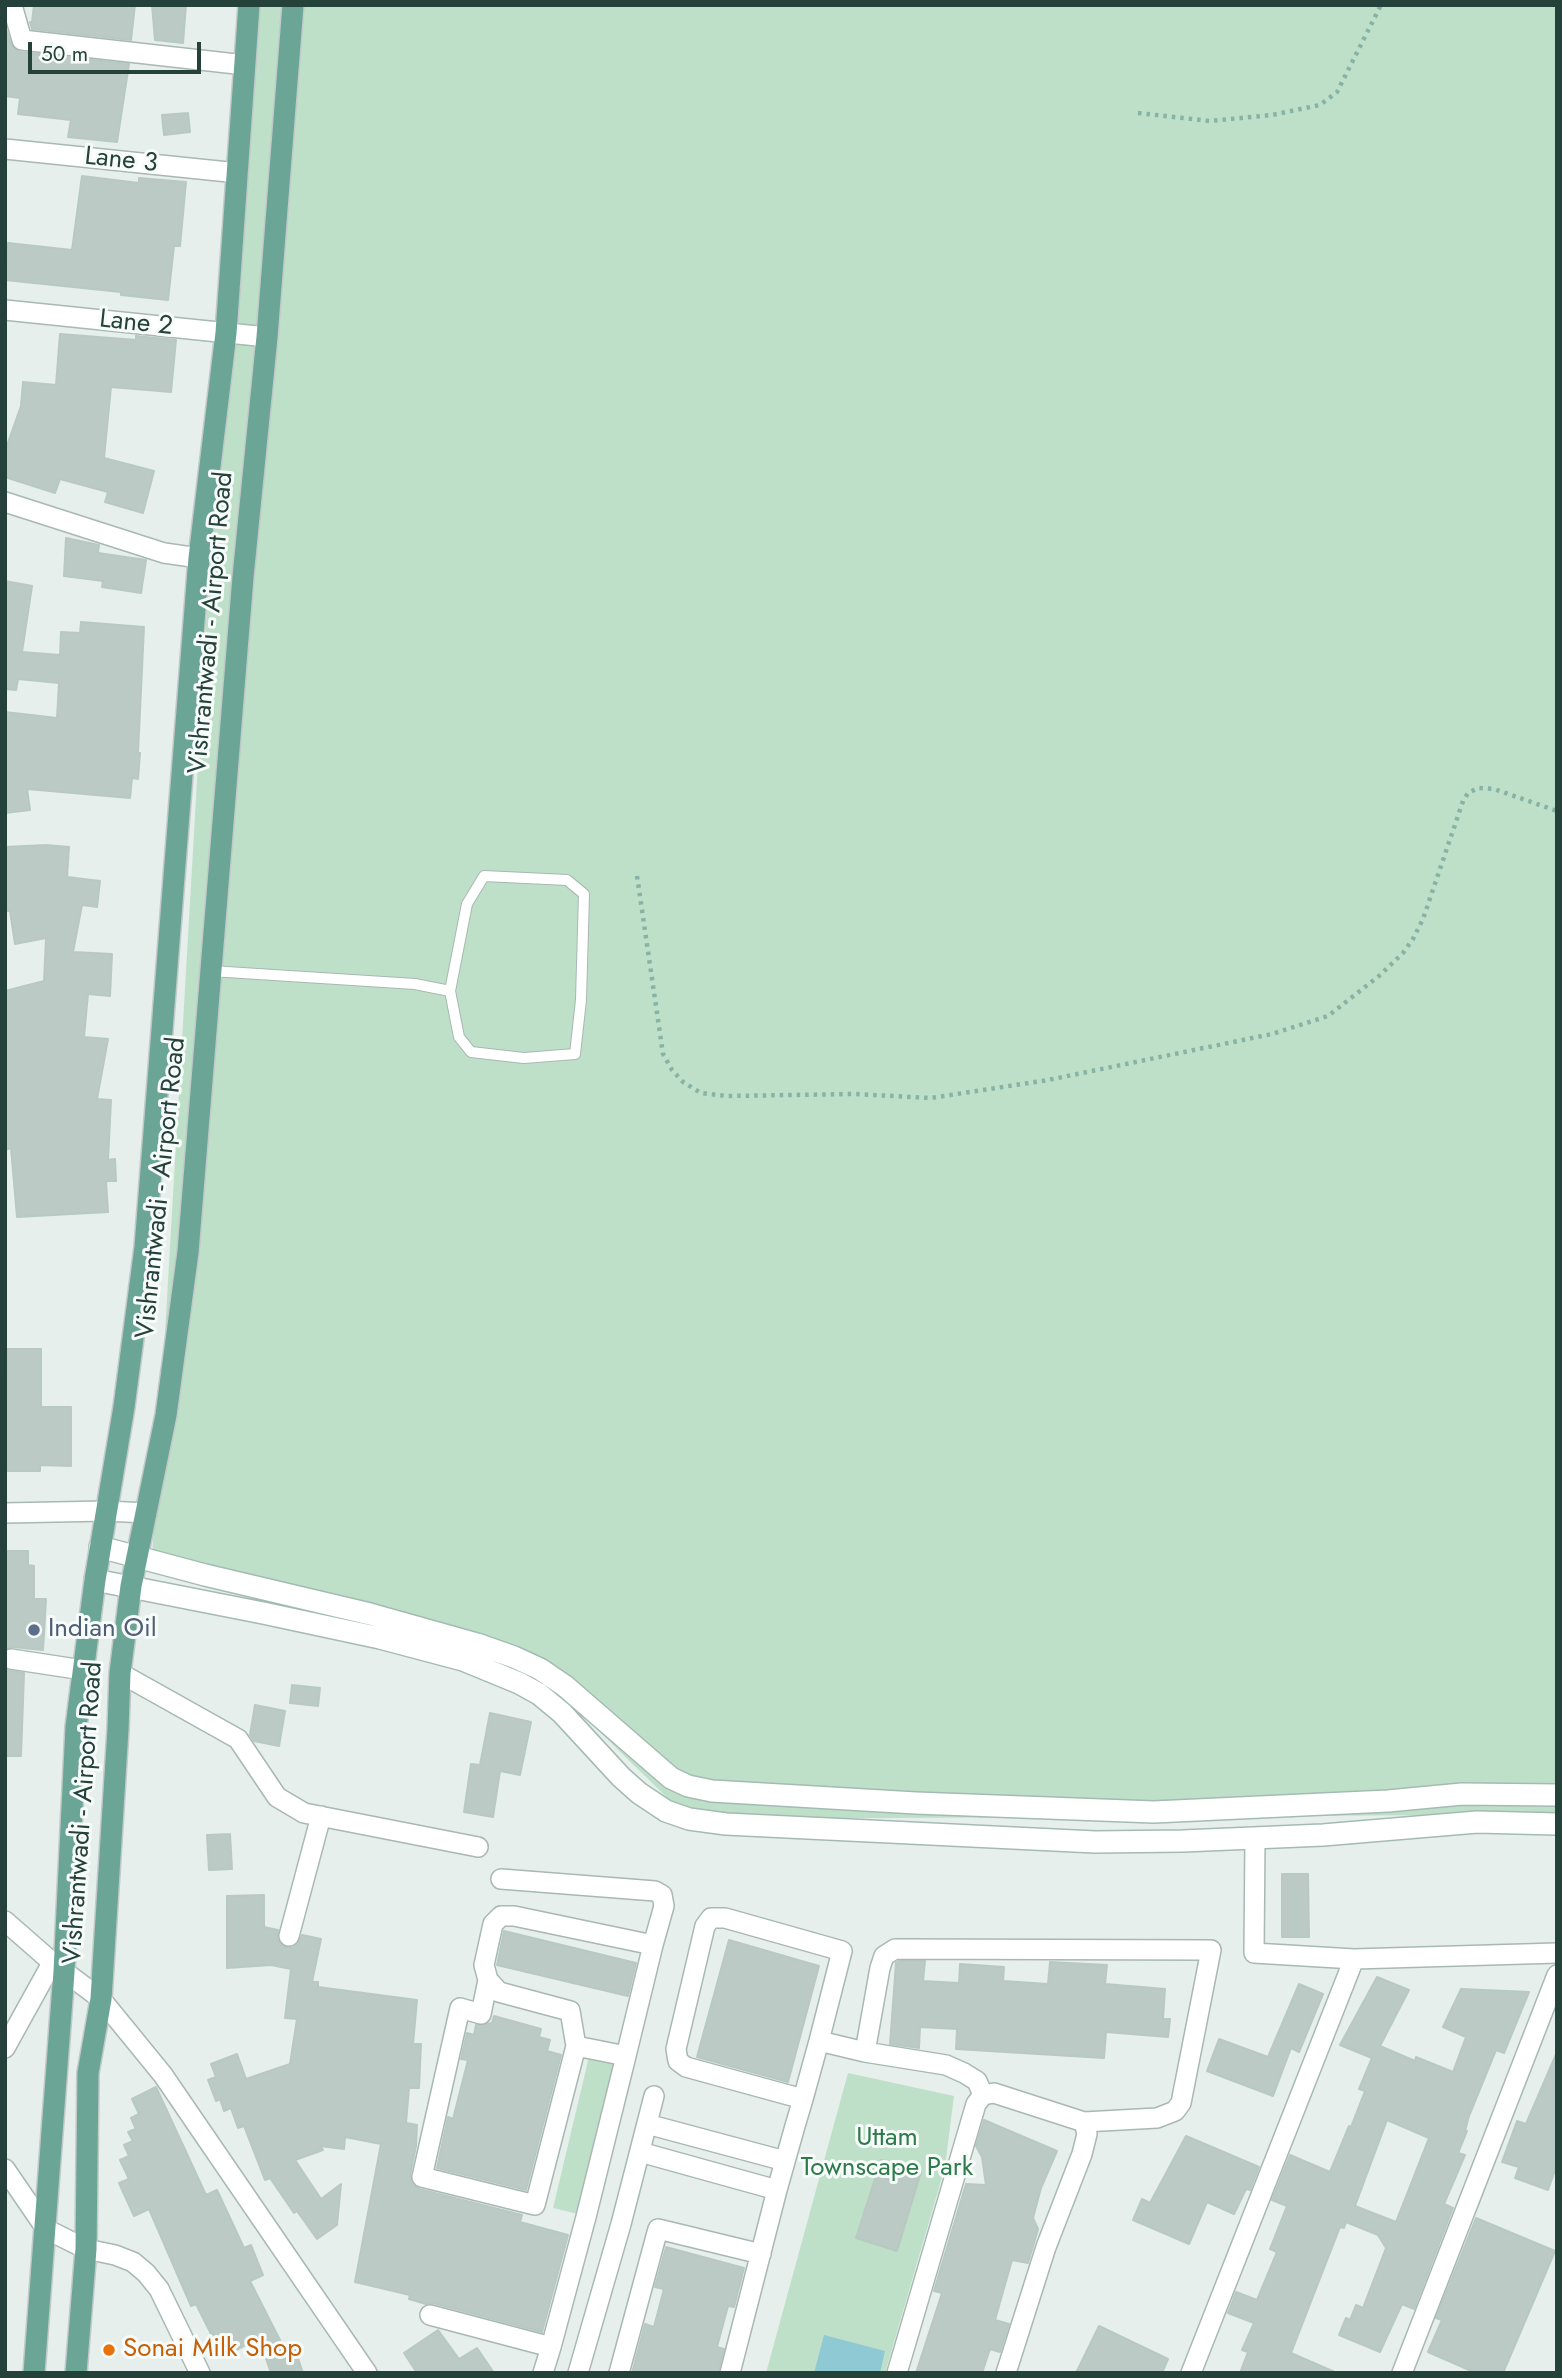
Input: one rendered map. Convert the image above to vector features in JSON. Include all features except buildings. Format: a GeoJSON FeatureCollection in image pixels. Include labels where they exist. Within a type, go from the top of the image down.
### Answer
{"type":"FeatureCollection","features":[{"type":"Feature","properties":{"kind":"main road","name":"Vishrantwadi - Airport Road"},"geometry":{"type":"LineString","coordinates":[[34,2373],[46,2229],[58,1967],[76,1727],[95,1580],[124,1407],[145,1247],[199,558],[226,333],[249,5]]}},
{"type":"Feature","properties":{"kind":"main road","name":"Vishrantwadi - Airport Road"},"geometry":{"type":"LineString","coordinates":[[75,2373],[86,2249],[88,2073],[101,1999],[120,1673],[131,1586],[166,1415],[188,1252],[293,5]]}},
{"type":"Feature","properties":{"kind":"street"},"geometry":{"type":"LineString","coordinates":[[12,5],[22,40],[245,65]]}},
{"type":"Feature","properties":{"kind":"street","name":"Lane 3"},"geometry":{"type":"LineString","coordinates":[[5,149],[237,173]]}},
{"type":"Feature","properties":{"kind":"street","name":"Lane 2"},"geometry":{"type":"LineString","coordinates":[[5,310],[267,337]]}},
{"type":"Feature","properties":{"kind":"street"},"geometry":{"type":"LineString","coordinates":[[5,502],[164,553],[199,558]]}},
{"type":"Feature","properties":{"kind":"street"},"geometry":{"type":"LineString","coordinates":[[5,1513],[146,1513]]}},
{"type":"Feature","properties":{"kind":"street"},"geometry":{"type":"LineString","coordinates":[[100,1547],[370,1614],[514,1657],[540,1669],[565,1686],[671,1778],[688,1786],[712,1791],[916,1803],[1154,1812],[1388,1801],[1462,1794],[1557,1795]]}},
{"type":"Feature","properties":{"kind":"street"},"geometry":{"type":"LineString","coordinates":[[95,1580],[380,1638],[463,1660],[508,1678],[539,1694],[562,1713],[639,1793],[666,1811],[690,1819],[726,1824],[1095,1842],[1323,1835],[1477,1822],[1557,1824]]}},
{"type":"Feature","properties":{"kind":"street"},"geometry":{"type":"LineString","coordinates":[[11,1659],[83,1670]]}},
{"type":"Feature","properties":{"kind":"street"},"geometry":{"type":"LineString","coordinates":[[120,1673],[238,1739],[277,1797],[304,1813],[478,1847]]}},
{"type":"Feature","properties":{"kind":"street"},"geometry":{"type":"LineString","coordinates":[[289,1936],[321,1816]]}},
{"type":"Feature","properties":{"kind":"street"},"geometry":{"type":"LineString","coordinates":[[1255,1838],[1254,1953],[1354,1959],[1557,1953]]}},
{"type":"Feature","properties":{"kind":"street"},"geometry":{"type":"LineString","coordinates":[[501,1879],[655,1891],[662,1895],[664,1906],[586,2217],[543,2373]]}},
{"type":"Feature","properties":{"kind":"street"},"geometry":{"type":"LineString","coordinates":[[488,1980],[499,1992],[570,2011],[576,2046],[535,2205],[422,2178],[460,2008],[481,2014],[488,1980],[484,1965],[493,1924],[501,1916],[514,1916],[653,1945]]}},
{"type":"Feature","properties":{"kind":"street"},"geometry":{"type":"LineString","coordinates":[[730,2373],[819,2041],[842,1951],[724,1918],[711,1918],[705,1926],[676,2049],[678,2061],[686,2067],[803,2099]]}},
{"type":"Feature","properties":{"kind":"street"},"geometry":{"type":"LineString","coordinates":[[5,1921],[58,1967],[101,1999],[163,2075],[367,2373]]}},
{"type":"Feature","properties":{"kind":"street"},"geometry":{"type":"LineString","coordinates":[[865,2052],[880,1968],[884,1956],[895,1949],[1210,1950],[1181,2103],[1175,2111],[1157,2118],[1084,2122],[995,2093],[984,2095],[976,2104],[897,2373]]}},
{"type":"Feature","properties":{"kind":"street"},"geometry":{"type":"LineString","coordinates":[[1191,2373],[1354,1959]]}},
{"type":"Feature","properties":{"kind":"street"},"geometry":{"type":"LineString","coordinates":[[5,2048],[58,1967]]}},
{"type":"Feature","properties":{"kind":"street"},"geometry":{"type":"LineString","coordinates":[[1402,2373],[1557,1975]]}},
{"type":"Feature","properties":{"kind":"street"},"geometry":{"type":"LineString","coordinates":[[819,2041],[865,2052],[946,2065],[976,2081],[984,2095]]}},
{"type":"Feature","properties":{"kind":"street"},"geometry":{"type":"LineString","coordinates":[[576,2046],[626,2056]]}},
{"type":"Feature","properties":{"kind":"street"},"geometry":{"type":"LineString","coordinates":[[578,2373],[654,2096]]}},
{"type":"Feature","properties":{"kind":"street"},"geometry":{"type":"LineString","coordinates":[[1006,2373],[1046,2247],[1082,2154],[1087,2134],[1084,2122]]}},
{"type":"Feature","properties":{"kind":"street"},"geometry":{"type":"LineString","coordinates":[[647,2124],[786,2161]]}},
{"type":"Feature","properties":{"kind":"street"},"geometry":{"type":"LineString","coordinates":[[640,2151],[778,2190]]}},
{"type":"Feature","properties":{"kind":"street"},"geometry":{"type":"LineString","coordinates":[[5,2169],[46,2229],[86,2249],[124,2259],[146,2273],[159,2289],[200,2373]]}},
{"type":"Feature","properties":{"kind":"street"},"geometry":{"type":"LineString","coordinates":[[619,2373],[658,2229],[761,2254]]}},
{"type":"Feature","properties":{"kind":"street"},"geometry":{"type":"LineString","coordinates":[[430,2315],[551,2347]]}},
{"type":"Feature","properties":{"kind":"lane"},"geometry":{"type":"LineString","coordinates":[[484,876],[567,880],[584,894],[581,1000],[575,1054],[524,1058],[471,1052],[459,1037],[450,991],[467,904],[484,876]]}},
{"type":"Feature","properties":{"kind":"lane"},"geometry":{"type":"LineString","coordinates":[[211,971],[415,984],[450,991]]}},
{"type":"Feature","properties":{"kind":"path"},"geometry":{"type":"LineString","coordinates":[[1138,113],[1210,121],[1272,115],[1321,105],[1337,92],[1381,5]]}},
{"type":"Feature","properties":{"kind":"path"},"geometry":{"type":"LineString","coordinates":[[637,876],[663,1054],[671,1070],[683,1083],[701,1093],[727,1096],[855,1094],[931,1098],[1088,1072],[1272,1034],[1328,1016],[1379,976],[1403,953],[1413,939],[1423,919],[1468,793],[1478,788],[1494,789],[1557,811]]}},
{"type":"Feature","properties":{"kind":"green space"},"geometry":{"type":"Polygon","coordinates":[[[242,5],[1557,5],[1557,1828],[1470,1815],[689,1819],[564,1697],[446,1634],[152,1557],[242,5]]]}},
{"type":"Feature","properties":{"kind":"green space"},"geometry":{"type":"Polygon","coordinates":[[[593,2040],[636,2050],[595,2218],[553,2208],[593,2040]]]}},
{"type":"Feature","properties":{"kind":"green space","name":"Uttam Townscape Park"},"geometry":{"type":"Polygon","coordinates":[[[848,2073],[954,2096],[945,2167],[885,2373],[766,2373],[848,2073]]]}},
{"type":"Feature","properties":{"kind":"water"},"geometry":{"type":"Polygon","coordinates":[[[824,2335],[885,2351],[880,2373],[814,2373],[824,2335]]]}},
{"type":"Feature","properties":{"kind":"place","name":"Indian Oil"},"geometry":{"type":"Point","coordinates":[34,1630]}},
{"type":"Feature","properties":{"kind":"place","name":"Sonai Milk Shop"},"geometry":{"type":"Point","coordinates":[109,2350]}}]}
